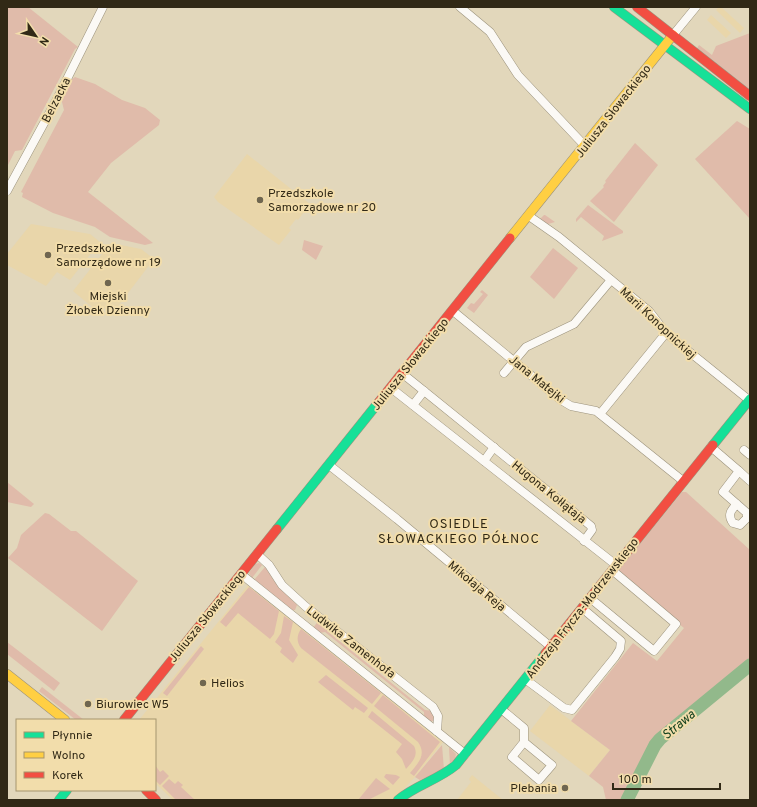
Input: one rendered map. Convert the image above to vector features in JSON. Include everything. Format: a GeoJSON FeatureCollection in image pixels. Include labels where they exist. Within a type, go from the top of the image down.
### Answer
{"type":"FeatureCollection","features":[{"type":"Feature","properties":{"kind":"street","name":"Belzacka"},"geometry":{"type":"LineString","coordinates":[[7,191],[56,102],[103,7]]}},
{"type":"Feature","properties":{"kind":"street"},"geometry":{"type":"LineString","coordinates":[[460,7],[490,32],[518,75],[585,146]]}},
{"type":"Feature","properties":{"kind":"street"},"geometry":{"type":"LineString","coordinates":[[614,7],[750,109]]}},
{"type":"Feature","properties":{"kind":"street"},"geometry":{"type":"LineString","coordinates":[[637,7],[673,35],[688,50],[750,96]]}},
{"type":"Feature","properties":{"kind":"street","name":"Juliusza Słowackiego"},"geometry":{"type":"LineString","coordinates":[[125,719],[696,7]]}},
{"type":"Feature","properties":{"kind":"street","name":"Marii Konopnickiej"},"geometry":{"type":"LineString","coordinates":[[529,216],[555,234],[649,311],[666,332],[749,400]]}},
{"type":"Feature","properties":{"kind":"street"},"geometry":{"type":"LineString","coordinates":[[504,373],[526,347],[574,324],[611,280]]}},
{"type":"Feature","properties":{"kind":"street","name":"Jana Matejki"},"geometry":{"type":"LineString","coordinates":[[453,311],[569,405],[596,411],[683,480]]}},
{"type":"Feature","properties":{"kind":"street"},"geometry":{"type":"LineString","coordinates":[[600,414],[666,332]]}},
{"type":"Feature","properties":{"kind":"street","name":"Hugona Kołłątaja"},"geometry":{"type":"LineString","coordinates":[[403,374],[591,526],[592,530],[584,541]]}},
{"type":"Feature","properties":{"kind":"street","name":"Hugona Kołłątaja"},"geometry":{"type":"LineString","coordinates":[[391,388],[584,541],[676,624],[654,651],[590,598]]}},
{"type":"Feature","properties":{"kind":"street"},"geometry":{"type":"LineString","coordinates":[[413,405],[424,391]]}},
{"type":"Feature","properties":{"kind":"street","name":"Andrzeja Frycza-Modrzewskiego"},"geometry":{"type":"LineString","coordinates":[[398,800],[412,790],[450,771],[465,754],[683,480],[749,400]]}},
{"type":"Feature","properties":{"kind":"street"},"geometry":{"type":"LineString","coordinates":[[484,461],[494,447]]}},
{"type":"Feature","properties":{"kind":"street"},"geometry":{"type":"LineString","coordinates":[[711,447],[750,481]]}},
{"type":"Feature","properties":{"kind":"street","name":"Mikołaja Reja"},"geometry":{"type":"LineString","coordinates":[[328,465],[403,524],[551,647]]}},
{"type":"Feature","properties":{"kind":"street"},"geometry":{"type":"LineString","coordinates":[[736,504],[723,492],[739,472]]}},
{"type":"Feature","properties":{"kind":"street","name":"Ludwika Zamenhofa"},"geometry":{"type":"LineString","coordinates":[[257,554],[269,565],[282,585],[305,606],[433,707],[438,716],[437,731]]}},
{"type":"Feature","properties":{"kind":"street","name":"Ludwika Zamenhofa"},"geometry":{"type":"LineString","coordinates":[[241,574],[465,754]]}},
{"type":"Feature","properties":{"kind":"street"},"geometry":{"type":"LineString","coordinates":[[298,619],[305,606]]}},
{"type":"Feature","properties":{"kind":"street"},"geometry":{"type":"LineString","coordinates":[[526,679],[564,708],[572,710],[615,657],[620,649],[621,641],[582,608]]}},
{"type":"Feature","properties":{"kind":"street"},"geometry":{"type":"LineString","coordinates":[[7,674],[64,719]]}},
{"type":"Feature","properties":{"kind":"street"},"geometry":{"type":"LineString","coordinates":[[501,709],[524,728],[524,742],[512,757],[540,780],[552,765],[524,742]]}},
{"type":"Feature","properties":{"kind":"street"},"geometry":{"type":"LineString","coordinates":[[59,800],[66,791]]}},
{"type":"Feature","properties":{"kind":"street"},"geometry":{"type":"LineString","coordinates":[[147,791],[156,800]]}},
{"type":"Feature","properties":{"kind":"shaded area"},"geometry":{"type":"Polygon","coordinates":[[[7,7],[28,7],[78,47],[75,49],[22,150],[15,151],[7,167],[7,7]]]}},
{"type":"Feature","properties":{"kind":"shaded area"},"geometry":{"type":"Polygon","coordinates":[[[721,7],[744,28],[740,33],[716,10],[721,7]]]}},
{"type":"Feature","properties":{"kind":"shaded area"},"geometry":{"type":"Polygon","coordinates":[[[711,15],[731,33],[726,38],[707,20],[711,15]]]}},
{"type":"Feature","properties":{"kind":"shaded area"},"geometry":{"type":"Polygon","coordinates":[[[750,33],[750,91],[696,50],[699,45],[712,55],[716,46],[750,33]]]}},
{"type":"Feature","properties":{"kind":"shaded area"},"geometry":{"type":"Polygon","coordinates":[[[75,77],[95,84],[122,100],[145,108],[160,120],[159,125],[111,163],[88,192],[153,243],[145,245],[110,237],[95,227],[53,213],[22,197],[23,193],[21,192],[64,110],[61,98],[71,80],[75,77]]]}},
{"type":"Feature","properties":{"kind":"shaded area"},"geometry":{"type":"Polygon","coordinates":[[[737,121],[750,129],[750,219],[695,159],[737,121]]]}},
{"type":"Feature","properties":{"kind":"shaded area"},"geometry":{"type":"Polygon","coordinates":[[[635,143],[658,165],[614,222],[590,201],[604,187],[605,181],[635,143]]]}},
{"type":"Feature","properties":{"kind":"shaded area","name":"Przedszkole Samorządowe nr 20"},"geometry":{"type":"Polygon","coordinates":[[[247,154],[310,204],[298,220],[296,219],[289,228],[291,230],[279,245],[218,202],[214,197],[247,154]]]}},
{"type":"Feature","properties":{"kind":"shaded area"},"geometry":{"type":"Polygon","coordinates":[[[588,205],[623,231],[623,233],[602,241],[604,236],[581,217],[576,222],[576,219],[588,205]]]}},
{"type":"Feature","properties":{"kind":"shaded area"},"geometry":{"type":"Polygon","coordinates":[[[544,215],[555,222],[548,224],[540,219],[544,215]]]}},
{"type":"Feature","properties":{"kind":"shaded area","name":"Przedszkole Samorządowe nr 19"},"geometry":{"type":"Polygon","coordinates":[[[31,224],[90,234],[100,242],[70,280],[57,272],[46,286],[7,265],[7,254],[31,224]]]}},
{"type":"Feature","properties":{"kind":"shaded area"},"geometry":{"type":"Polygon","coordinates":[[[304,240],[323,246],[316,260],[302,250],[304,240]]]}},
{"type":"Feature","properties":{"kind":"shaded area","name":"Miejski Żłobek Dzienny"},"geometry":{"type":"Polygon","coordinates":[[[111,243],[141,249],[154,259],[112,314],[102,306],[97,311],[73,291],[111,243]]]}},
{"type":"Feature","properties":{"kind":"shaded area"},"geometry":{"type":"Polygon","coordinates":[[[553,248],[578,268],[554,299],[530,277],[553,248]]]}},
{"type":"Feature","properties":{"kind":"shaded area"},"geometry":{"type":"Polygon","coordinates":[[[482,290],[488,295],[474,313],[467,308],[471,303],[474,304],[483,294],[480,292],[482,290]]]}},
{"type":"Feature","properties":{"kind":"shaded area"},"geometry":{"type":"Polygon","coordinates":[[[7,482],[34,504],[31,507],[7,502],[7,482]]]}},
{"type":"Feature","properties":{"kind":"shaded area"},"geometry":{"type":"Polygon","coordinates":[[[682,492],[686,492],[750,550],[750,660],[663,733],[653,744],[625,800],[606,800],[603,787],[589,776],[610,750],[571,721],[633,643],[657,661],[684,628],[616,573],[682,492]]]}},
{"type":"Feature","properties":{"kind":"shaded area"},"geometry":{"type":"Polygon","coordinates":[[[45,513],[49,514],[71,531],[76,531],[138,581],[102,631],[8,558],[17,548],[21,535],[45,513]]]}},
{"type":"Feature","properties":{"kind":"shaded area"},"geometry":{"type":"Polygon","coordinates":[[[259,563],[262,565],[252,578],[249,573],[255,564],[259,563]]]}},
{"type":"Feature","properties":{"kind":"shaded area"},"geometry":{"type":"Polygon","coordinates":[[[265,567],[277,585],[297,605],[295,610],[292,610],[254,580],[265,567]]]}},
{"type":"Feature","properties":{"kind":"shaded area"},"geometry":{"type":"Polygon","coordinates":[[[248,585],[443,742],[415,777],[393,800],[173,800],[156,784],[156,719],[140,719],[248,585]]]}},
{"type":"Feature","properties":{"kind":"shaded area"},"geometry":{"type":"Polygon","coordinates":[[[249,587],[279,611],[274,634],[270,639],[238,613],[226,627],[220,622],[249,587]]]}},
{"type":"Feature","properties":{"kind":"shaded area"},"geometry":{"type":"Polygon","coordinates":[[[284,616],[293,622],[289,640],[298,655],[293,663],[280,652],[282,648],[275,642],[281,633],[284,616]]]}},
{"type":"Feature","properties":{"kind":"shaded area"},"geometry":{"type":"Polygon","coordinates":[[[319,620],[327,628],[327,631],[425,710],[434,711],[434,721],[430,721],[424,716],[424,712],[325,632],[320,633],[313,628],[319,620]]]}},
{"type":"Feature","properties":{"kind":"shaded area"},"geometry":{"type":"Polygon","coordinates":[[[301,629],[381,693],[372,704],[301,648],[298,643],[298,638],[301,629]]]}},
{"type":"Feature","properties":{"kind":"shaded area"},"geometry":{"type":"Polygon","coordinates":[[[7,642],[60,683],[54,691],[7,654],[7,642]]]}},
{"type":"Feature","properties":{"kind":"shaded area"},"geometry":{"type":"Polygon","coordinates":[[[201,646],[204,649],[167,696],[163,693],[201,646]]]}},
{"type":"Feature","properties":{"kind":"shaded area"},"geometry":{"type":"Polygon","coordinates":[[[326,675],[368,708],[364,713],[355,707],[353,710],[318,682],[326,675]]]}},
{"type":"Feature","properties":{"kind":"shaded area"},"geometry":{"type":"Polygon","coordinates":[[[42,687],[83,719],[75,719],[39,691],[42,687]]]}},
{"type":"Feature","properties":{"kind":"shaded area"},"geometry":{"type":"Polygon","coordinates":[[[383,695],[440,742],[414,776],[410,773],[422,755],[421,747],[418,742],[374,706],[383,695]]]}},
{"type":"Feature","properties":{"kind":"shaded area"},"geometry":{"type":"Polygon","coordinates":[[[550,705],[610,750],[589,776],[530,731],[550,705]]]}},
{"type":"Feature","properties":{"kind":"shaded area"},"geometry":{"type":"Polygon","coordinates":[[[372,711],[414,746],[416,753],[415,756],[406,769],[402,759],[396,752],[402,744],[368,717],[372,711]]]}},
{"type":"Feature","properties":{"kind":"shaded area"},"geometry":{"type":"Polygon","coordinates":[[[442,745],[444,770],[420,780],[415,777],[442,745]]]}},
{"type":"Feature","properties":{"kind":"shaded area"},"geometry":{"type":"Polygon","coordinates":[[[449,747],[456,754],[450,765],[449,747]]]}},
{"type":"Feature","properties":{"kind":"shaded area"},"geometry":{"type":"Polygon","coordinates":[[[156,766],[160,772],[163,770],[169,776],[160,785],[156,781],[156,766]]]}},
{"type":"Feature","properties":{"kind":"shaded area"},"geometry":{"type":"Polygon","coordinates":[[[386,774],[400,777],[393,785],[384,777],[386,774]]]}},
{"type":"Feature","properties":{"kind":"shaded area"},"geometry":{"type":"Polygon","coordinates":[[[472,775],[503,800],[457,800],[471,782],[469,779],[472,775]]]}},
{"type":"Feature","properties":{"kind":"shaded area"},"geometry":{"type":"Polygon","coordinates":[[[376,778],[390,789],[368,800],[358,800],[376,778]]]}},
{"type":"Feature","properties":{"kind":"shaded area"},"geometry":{"type":"Polygon","coordinates":[[[169,779],[175,784],[178,781],[183,785],[181,787],[195,800],[176,800],[162,786],[169,779]]]}},
{"type":"Feature","properties":{"kind":"waterway","name":"Strawa"},"geometry":{"type":"LineString","coordinates":[[627,800],[655,745],[660,739],[750,665]]}},
{"type":"Feature","properties":{"kind":"traffic: fast"},"geometry":{"type":"LineString","coordinates":[[614,7],[750,109]]}},
{"type":"Feature","properties":{"kind":"traffic: fast"},"geometry":{"type":"LineString","coordinates":[[713,445],[750,399]]}},
{"type":"Feature","properties":{"kind":"traffic: fast"},"geometry":{"type":"LineString","coordinates":[[277,529],[378,403]]}},
{"type":"Feature","properties":{"kind":"traffic: fast"},"geometry":{"type":"LineString","coordinates":[[398,800],[412,790],[442,775],[456,765],[545,654]]}},
{"type":"Feature","properties":{"kind":"traffic: fast"},"geometry":{"type":"LineString","coordinates":[[59,800],[66,791]]}},
{"type":"Feature","properties":{"kind":"traffic: slow"},"geometry":{"type":"LineString","coordinates":[[510,238],[673,35]]}},
{"type":"Feature","properties":{"kind":"traffic: slow"},"geometry":{"type":"LineString","coordinates":[[7,674],[64,719]]}},
{"type":"Feature","properties":{"kind":"traffic: jam"},"geometry":{"type":"LineString","coordinates":[[637,7],[750,96]]}},
{"type":"Feature","properties":{"kind":"traffic: jam"},"geometry":{"type":"LineString","coordinates":[[378,403],[510,238]]}},
{"type":"Feature","properties":{"kind":"traffic: jam"},"geometry":{"type":"LineString","coordinates":[[545,654],[713,445]]}},
{"type":"Feature","properties":{"kind":"traffic: jam"},"geometry":{"type":"LineString","coordinates":[[125,719],[277,529]]}},
{"type":"Feature","properties":{"kind":"traffic: jam"},"geometry":{"type":"LineString","coordinates":[[147,791],[156,800]]}},
{"type":"Feature","properties":{"kind":"place","name":"Przedszkole Samorządowe nr 20"},"geometry":{"type":"Point","coordinates":[260,200]}},
{"type":"Feature","properties":{"kind":"place","name":"Przedszkole Samorządowe nr 19"},"geometry":{"type":"Point","coordinates":[48,255]}},
{"type":"Feature","properties":{"kind":"place","name":"Miejski Żłobek Dzienny"},"geometry":{"type":"Point","coordinates":[108,283]}},
{"type":"Feature","properties":{"kind":"place","name":"Helios"},"geometry":{"type":"Point","coordinates":[203,683]}},
{"type":"Feature","properties":{"kind":"place","name":"Biurowiec W5"},"geometry":{"type":"Point","coordinates":[88,704]}},
{"type":"Feature","properties":{"kind":"place","name":"Plebania"},"geometry":{"type":"Point","coordinates":[565,788]}},
{"type":"Feature","properties":{"kind":"district","name":"OSIEDLE SŁOWACKIEGO PÓŁNOC"},"geometry":{"type":"Point","coordinates":[459,530]}}]}
